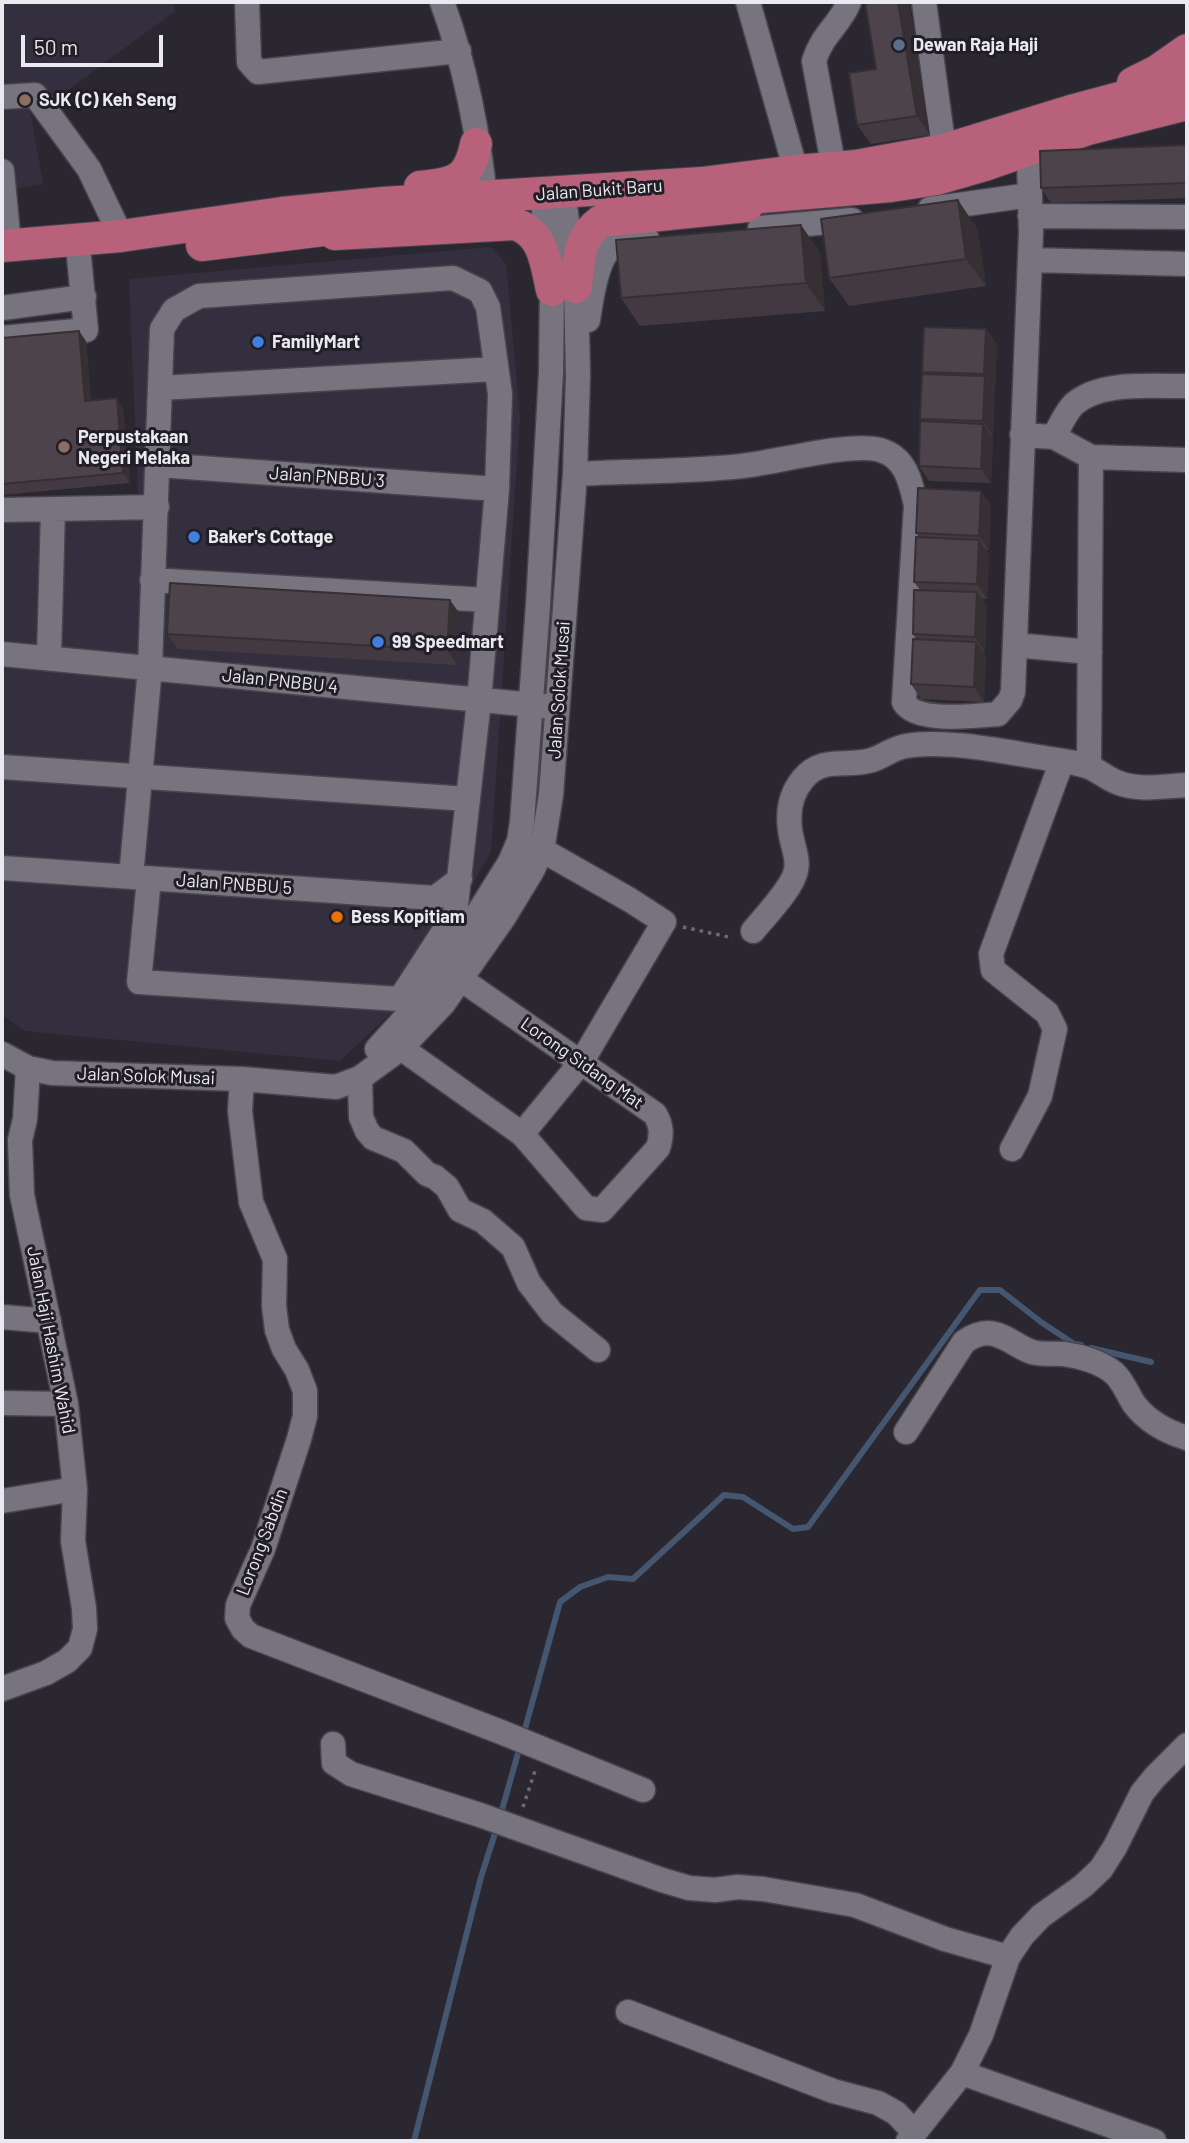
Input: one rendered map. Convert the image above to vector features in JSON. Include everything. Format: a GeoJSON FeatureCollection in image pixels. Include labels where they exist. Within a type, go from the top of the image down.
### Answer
{"type":"FeatureCollection","features":[{"type":"Feature","properties":{"kind":"main road"},"geometry":{"type":"LineString","coordinates":[[1071,111],[1157,71],[1187,50]]}},
{"type":"Feature","properties":{"kind":"main road","name":"Jalan Bukit Baru"},"geometry":{"type":"LineString","coordinates":[[4,252],[79,257],[275,238],[486,206],[554,201],[796,171],[831,180],[891,186],[937,179],[1022,139],[1071,111],[1187,80]]}},
{"type":"Feature","properties":{"kind":"main road","name":"Jalan Bukit Baru"},"geometry":{"type":"LineString","coordinates":[[554,201],[629,208],[831,180],[944,150],[1088,129],[1187,104]]}},
{"type":"Feature","properties":{"kind":"main road"},"geometry":{"type":"LineString","coordinates":[[234,220],[281,204],[333,195],[442,185],[459,178],[472,165],[476,144]]}},
{"type":"Feature","properties":{"kind":"main road"},"geometry":{"type":"LineString","coordinates":[[564,288],[584,237],[601,221],[732,209],[831,180]]}},
{"type":"Feature","properties":{"kind":"main road","name":"Jalan Bukit Baru"},"geometry":{"type":"LineString","coordinates":[[4,252],[358,205],[486,206]]}},
{"type":"Feature","properties":{"kind":"main road"},"geometry":{"type":"LineString","coordinates":[[275,238],[515,224],[534,234],[564,288]]}},
{"type":"Feature","properties":{"kind":"street"},"geometry":{"type":"LineString","coordinates":[[247,2],[249,62],[258,72],[459,51]]}},
{"type":"Feature","properties":{"kind":"street"},"geometry":{"type":"LineString","coordinates":[[442,2],[459,51],[486,206]]}},
{"type":"Feature","properties":{"kind":"street"},"geometry":{"type":"LineString","coordinates":[[748,2],[796,171]]}},
{"type":"Feature","properties":{"kind":"street"},"geometry":{"type":"LineString","coordinates":[[831,180],[814,61],[818,46],[849,2]]}},
{"type":"Feature","properties":{"kind":"street"},"geometry":{"type":"LineString","coordinates":[[924,2],[944,150]]}},
{"type":"Feature","properties":{"kind":"street"},"geometry":{"type":"LineString","coordinates":[[2,97],[35,95],[89,169],[121,236]]}},
{"type":"Feature","properties":{"kind":"street"},"geometry":{"type":"LineString","coordinates":[[575,474],[741,466],[861,447],[883,450],[900,461],[910,477],[916,505],[903,692],[908,708],[921,715],[998,714],[1013,692],[1015,645],[1030,260],[1030,205],[1022,139]]}},
{"type":"Feature","properties":{"kind":"street"},"geometry":{"type":"LineString","coordinates":[[2,171],[4,252]]}},
{"type":"Feature","properties":{"kind":"street","name":"Jalan Solok Musai"},"geometry":{"type":"LineString","coordinates":[[2,1055],[28,1068],[81,1075],[242,1079],[336,1087],[360,1078],[401,1048],[462,980],[504,917],[542,850],[548,824],[559,707],[568,542],[575,474],[578,375],[554,201]]}},
{"type":"Feature","properties":{"kind":"street"},"geometry":{"type":"LineString","coordinates":[[909,212],[1030,205],[1187,217]]}},
{"type":"Feature","properties":{"kind":"street"},"geometry":{"type":"LineString","coordinates":[[735,231],[871,218]]}},
{"type":"Feature","properties":{"kind":"street"},"geometry":{"type":"LineString","coordinates":[[578,375],[595,282],[610,248],[626,241],[708,233]]}},
{"type":"Feature","properties":{"kind":"street"},"geometry":{"type":"LineString","coordinates":[[2,338],[86,330],[79,257]]}},
{"type":"Feature","properties":{"kind":"street"},"geometry":{"type":"LineString","coordinates":[[1030,260],[1187,264]]}},
{"type":"Feature","properties":{"kind":"street"},"geometry":{"type":"LineString","coordinates":[[453,278],[480,291],[488,307],[500,394],[497,489],[479,701],[460,879],[455,914],[400,999],[139,982],[139,777],[150,668],[160,388],[162,329],[174,310],[199,296],[453,278]]}},
{"type":"Feature","properties":{"kind":"street","name":"Jalan Solok Musai"},"geometry":{"type":"LineString","coordinates":[[336,1087],[355,1072],[429,992],[510,862],[519,841],[549,418],[564,288]]}},
{"type":"Feature","properties":{"kind":"street"},"geometry":{"type":"LineString","coordinates":[[2,308],[84,297]]}},
{"type":"Feature","properties":{"kind":"street"},"geometry":{"type":"LineString","coordinates":[[160,388],[496,369]]}},
{"type":"Feature","properties":{"kind":"street"},"geometry":{"type":"LineString","coordinates":[[1054,437],[1072,406],[1085,397],[1122,388],[1187,386]]}},
{"type":"Feature","properties":{"kind":"street"},"geometry":{"type":"LineString","coordinates":[[1022,435],[1054,437],[1091,457],[1187,460]]}},
{"type":"Feature","properties":{"kind":"street"},"geometry":{"type":"LineString","coordinates":[[1089,766],[1091,457]]}},
{"type":"Feature","properties":{"kind":"street","name":"Jalan PNBBU 3"},"geometry":{"type":"LineString","coordinates":[[158,465],[497,489]]}},
{"type":"Feature","properties":{"kind":"street"},"geometry":{"type":"LineString","coordinates":[[2,510],[157,507]]}},
{"type":"Feature","properties":{"kind":"street"},"geometry":{"type":"LineString","coordinates":[[49,657],[53,510]]}},
{"type":"Feature","properties":{"kind":"street"},"geometry":{"type":"LineString","coordinates":[[152,580],[487,600]]}},
{"type":"Feature","properties":{"kind":"street"},"geometry":{"type":"LineString","coordinates":[[1015,645],[1090,652]]}},
{"type":"Feature","properties":{"kind":"street","name":"Jalan PNBBU 4"},"geometry":{"type":"LineString","coordinates":[[2,654],[559,707]]}},
{"type":"Feature","properties":{"kind":"street"},"geometry":{"type":"LineString","coordinates":[[753,931],[793,880],[797,869],[797,857],[789,829],[789,810],[794,792],[803,778],[815,768],[832,762],[872,760],[893,750],[920,745],[999,751],[1089,766],[1120,784],[1139,788],[1187,785]]}},
{"type":"Feature","properties":{"kind":"street"},"geometry":{"type":"LineString","coordinates":[[1012,1149],[1040,1096],[1055,1029],[1047,1013],[993,970],[991,954],[1062,761]]}},
{"type":"Feature","properties":{"kind":"street"},"geometry":{"type":"LineString","coordinates":[[2,768],[468,799]]}},
{"type":"Feature","properties":{"kind":"street"},"geometry":{"type":"LineString","coordinates":[[401,1048],[522,1134],[582,1061],[664,922],[542,850],[519,841]]}},
{"type":"Feature","properties":{"kind":"street","name":"Jalan PNBBU 5"},"geometry":{"type":"LineString","coordinates":[[2,869],[435,898],[460,879]]}},
{"type":"Feature","properties":{"kind":"street","name":"Lorong Sidang Mat"},"geometry":{"type":"LineString","coordinates":[[462,980],[655,1114],[661,1124],[662,1135],[658,1148],[602,1210],[582,1205],[522,1134]]}},
{"type":"Feature","properties":{"kind":"street","name":"Jalan Haji Hashim Wahid"},"geometry":{"type":"LineString","coordinates":[[2,1689],[46,1673],[67,1661],[79,1648],[85,1629],[73,1541],[75,1489],[66,1404],[22,1195],[20,1140],[25,1119],[28,1068]]}},
{"type":"Feature","properties":{"kind":"street"},"geometry":{"type":"LineString","coordinates":[[360,1078],[361,1117],[373,1138],[404,1151],[427,1174],[447,1187],[460,1210],[483,1221],[513,1247],[529,1283],[552,1313],[598,1350]]}},
{"type":"Feature","properties":{"kind":"street","name":"Lorong Sabdin"},"geometry":{"type":"LineString","coordinates":[[242,1079],[240,1111],[251,1202],[275,1259],[274,1306],[277,1331],[305,1391],[305,1416],[263,1549],[238,1605],[237,1618],[243,1629],[251,1636],[643,1790]]}},
{"type":"Feature","properties":{"kind":"street"},"geometry":{"type":"LineString","coordinates":[[2,1317],[49,1321]]}},
{"type":"Feature","properties":{"kind":"street"},"geometry":{"type":"LineString","coordinates":[[906,1432],[964,1342],[971,1336],[985,1333],[1006,1338],[1036,1353],[1066,1354],[1092,1360],[1113,1372],[1126,1387],[1135,1404],[1155,1424],[1187,1438]]}},
{"type":"Feature","properties":{"kind":"street"},"geometry":{"type":"LineString","coordinates":[[2,1403],[66,1404]]}},
{"type":"Feature","properties":{"kind":"street"},"geometry":{"type":"LineString","coordinates":[[2,1501],[75,1489]]}},
{"type":"Feature","properties":{"kind":"street"},"geometry":{"type":"LineString","coordinates":[[333,1744],[334,1763],[351,1774],[480,1815],[689,1888],[764,1889],[855,1905],[945,1939],[1008,1958]]}},
{"type":"Feature","properties":{"kind":"street"},"geometry":{"type":"LineString","coordinates":[[628,2012],[833,2091],[878,2103],[896,2113],[911,2137],[962,2073],[981,2035],[1008,1958],[1022,1936],[1041,1916],[1083,1886],[1101,1869],[1142,1793],[1187,1745]]}},
{"type":"Feature","properties":{"kind":"street"},"geometry":{"type":"LineString","coordinates":[[962,2073],[1154,2141]]}},
{"type":"Feature","properties":{"kind":"path"},"geometry":{"type":"LineString","coordinates":[[664,922],[729,938],[742,937],[753,931]]}},
{"type":"Feature","properties":{"kind":"path"},"geometry":{"type":"LineString","coordinates":[[516,1828],[542,1749]]}},
{"type":"Feature","properties":{"kind":"shaded area","name":"SJK (C) Keh Seng"},"geometry":{"type":"Polygon","coordinates":[[[2,2],[174,2],[175,11],[67,91],[30,110],[43,184],[2,191],[2,2]]]}},
{"type":"Feature","properties":{"kind":"shaded area"},"geometry":{"type":"Polygon","coordinates":[[[491,247],[506,264],[520,416],[491,851],[411,994],[340,1061],[25,1031],[2,1015],[2,506],[138,497],[129,279],[491,247]]]}},
{"type":"Feature","properties":{"kind":"building"},"geometry":{"type":"Polygon","coordinates":[[[865,2],[898,2],[917,116],[857,125],[849,73],[876,69],[865,2]]]}},
{"type":"Feature","properties":{"kind":"building"},"geometry":{"type":"Polygon","coordinates":[[[1187,145],[1187,183],[1041,188],[1040,151],[1187,145]]]}},
{"type":"Feature","properties":{"kind":"building"},"geometry":{"type":"Polygon","coordinates":[[[958,200],[966,259],[829,278],[821,219],[958,200]]]}},
{"type":"Feature","properties":{"kind":"building"},"geometry":{"type":"Polygon","coordinates":[[[801,225],[806,283],[621,298],[616,240],[801,225]]]}},
{"type":"Feature","properties":{"kind":"building"},"geometry":{"type":"Polygon","coordinates":[[[924,327],[986,329],[984,374],[922,372],[924,327]]]}},
{"type":"Feature","properties":{"kind":"building","name":"Perpustakaan Negeri Melaka"},"geometry":{"type":"Polygon","coordinates":[[[79,331],[85,401],[117,398],[123,473],[2,484],[2,338],[79,331]]]}},
{"type":"Feature","properties":{"kind":"building"},"geometry":{"type":"Polygon","coordinates":[[[922,374],[985,376],[983,421],[920,419],[922,374]]]}},
{"type":"Feature","properties":{"kind":"building"},"geometry":{"type":"Polygon","coordinates":[[[920,421],[983,424],[981,469],[919,466],[920,421]]]}},
{"type":"Feature","properties":{"kind":"building"},"geometry":{"type":"Polygon","coordinates":[[[918,488],[981,491],[979,536],[916,533],[918,488]]]}},
{"type":"Feature","properties":{"kind":"building"},"geometry":{"type":"Polygon","coordinates":[[[916,537],[979,540],[977,584],[914,582],[916,537]]]}},
{"type":"Feature","properties":{"kind":"building"},"geometry":{"type":"Polygon","coordinates":[[[170,583],[450,600],[447,650],[167,634],[170,583]]]}},
{"type":"Feature","properties":{"kind":"building"},"geometry":{"type":"Polygon","coordinates":[[[914,590],[977,592],[975,637],[913,634],[914,590]]]}},
{"type":"Feature","properties":{"kind":"building"},"geometry":{"type":"Polygon","coordinates":[[[913,639],[976,642],[974,687],[911,684],[913,639]]]}},
{"type":"Feature","properties":{"kind":"waterway"},"geometry":{"type":"LineString","coordinates":[[523,1736],[560,1602],[580,1587],[608,1577],[633,1579],[724,1495],[743,1497],[793,1529],[808,1527],[980,1290],[1000,1290],[1041,1322],[1074,1344],[1081,1345]]}},
{"type":"Feature","properties":{"kind":"waterway"},"geometry":{"type":"LineString","coordinates":[[1091,1348],[1151,1362]]}},
{"type":"Feature","properties":{"kind":"waterway"},"geometry":{"type":"LineString","coordinates":[[500,1817],[520,1746]]}},
{"type":"Feature","properties":{"kind":"waterway"},"geometry":{"type":"LineString","coordinates":[[414,2141],[481,1877],[497,1827]]}},
{"type":"Feature","properties":{"kind":"place","name":"Dewan Raja Haji"},"geometry":{"type":"Point","coordinates":[899,45]}},
{"type":"Feature","properties":{"kind":"place","name":"SJK (C) Keh Seng"},"geometry":{"type":"Point","coordinates":[25,100]}},
{"type":"Feature","properties":{"kind":"place","name":"FamilyMart"},"geometry":{"type":"Point","coordinates":[258,342]}},
{"type":"Feature","properties":{"kind":"place","name":"Perpustakaan Negeri Melaka"},"geometry":{"type":"Point","coordinates":[64,447]}},
{"type":"Feature","properties":{"kind":"place","name":"Baker's Cottage"},"geometry":{"type":"Point","coordinates":[194,537]}},
{"type":"Feature","properties":{"kind":"place","name":"99 Speedmart"},"geometry":{"type":"Point","coordinates":[378,642]}},
{"type":"Feature","properties":{"kind":"place","name":"Bess Kopitiam"},"geometry":{"type":"Point","coordinates":[337,917]}}]}
